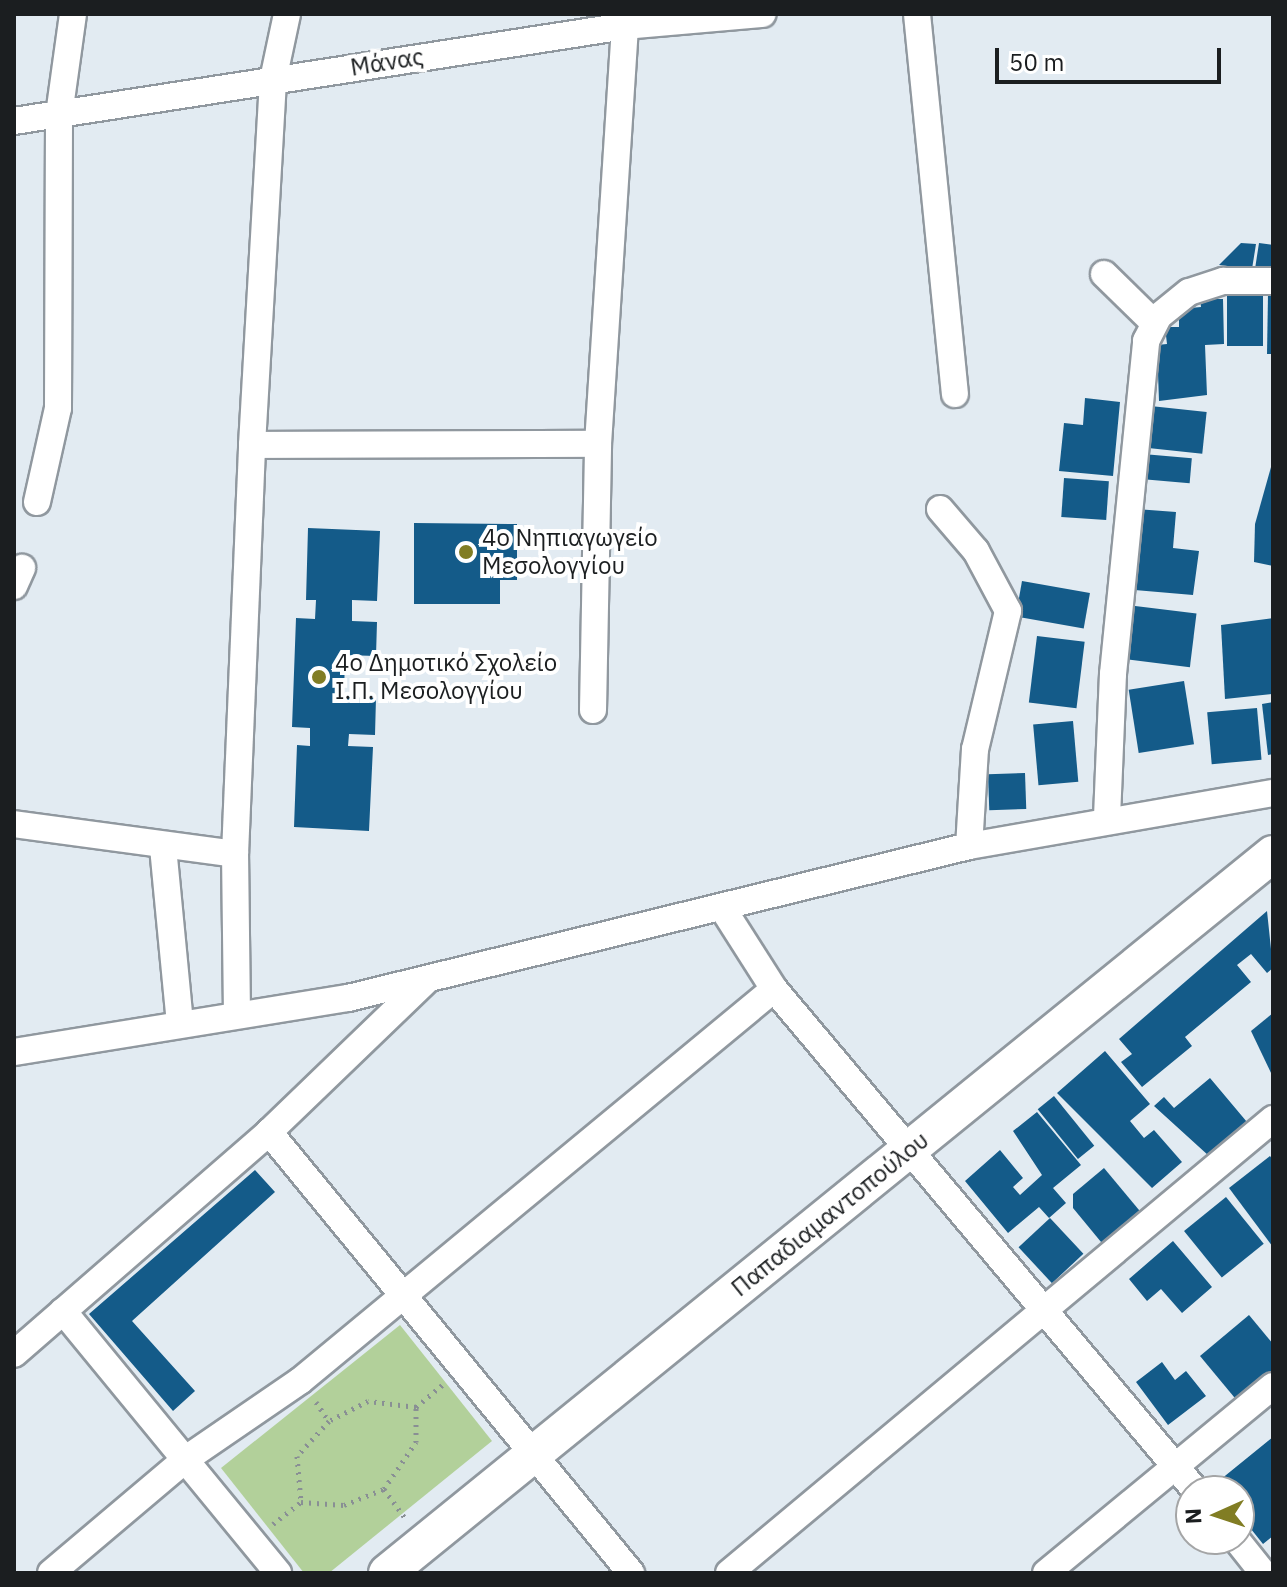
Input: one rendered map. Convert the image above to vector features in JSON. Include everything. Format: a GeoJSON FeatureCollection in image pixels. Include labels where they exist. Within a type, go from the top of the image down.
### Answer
{"type":"FeatureCollection","features":[{"type":"Feature","properties":{"kind":"main road","name":"Παπαδιαμαντοπούλου"},"geometry":{"type":"LineString","coordinates":[[387,1573],[1273,854]]}},
{"type":"Feature","properties":{"kind":"street"},"geometry":{"type":"LineString","coordinates":[[37,502],[58,408],[59,115],[73,14]]}},
{"type":"Feature","properties":{"kind":"street"},"geometry":{"type":"LineString","coordinates":[[237,1015],[235,854],[252,445],[273,80],[287,14]]}},
{"type":"Feature","properties":{"kind":"street","name":"Μάνας"},"geometry":{"type":"LineString","coordinates":[[14,121],[626,20],[762,14]]}},
{"type":"Feature","properties":{"kind":"street"},"geometry":{"type":"LineString","coordinates":[[917,14],[955,394]]}},
{"type":"Feature","properties":{"kind":"street"},"geometry":{"type":"LineString","coordinates":[[593,710],[598,444],[626,20]]}},
{"type":"Feature","properties":{"kind":"street"},"geometry":{"type":"LineString","coordinates":[[1104,274],[1154,323]]}},
{"type":"Feature","properties":{"kind":"street"},"geometry":{"type":"LineString","coordinates":[[1107,817],[1138,402],[1154,323],[1200,288],[1273,281]]}},
{"type":"Feature","properties":{"kind":"street"},"geometry":{"type":"LineString","coordinates":[[252,445],[598,444]]}},
{"type":"Feature","properties":{"kind":"street"},"geometry":{"type":"LineString","coordinates":[[940,509],[976,551],[1008,611],[975,749],[969,846]]}},
{"type":"Feature","properties":{"kind":"street"},"geometry":{"type":"LineString","coordinates":[[14,1052],[425,982],[969,846],[1107,817],[1273,793]]}},
{"type":"Feature","properties":{"kind":"street"},"geometry":{"type":"LineString","coordinates":[[14,824],[163,847],[235,854]]}},
{"type":"Feature","properties":{"kind":"street"},"geometry":{"type":"LineString","coordinates":[[163,847],[180,1024]]}},
{"type":"Feature","properties":{"kind":"street"},"geometry":{"type":"LineString","coordinates":[[723,909],[774,989],[1042,1312],[1183,1475]]}},
{"type":"Feature","properties":{"kind":"street"},"geometry":{"type":"LineString","coordinates":[[14,1354],[269,1132],[425,982]]}},
{"type":"Feature","properties":{"kind":"street"},"geometry":{"type":"LineString","coordinates":[[51,1573],[186,1459],[300,1381],[404,1290],[774,989]]}},
{"type":"Feature","properties":{"kind":"street"},"geometry":{"type":"LineString","coordinates":[[729,1573],[1273,1119]]}},
{"type":"Feature","properties":{"kind":"street"},"geometry":{"type":"LineString","coordinates":[[269,1132],[404,1290],[532,1456],[631,1573]]}},
{"type":"Feature","properties":{"kind":"street"},"geometry":{"type":"LineString","coordinates":[[63,1311],[278,1573]]}},
{"type":"Feature","properties":{"kind":"street"},"geometry":{"type":"LineString","coordinates":[[1046,1573],[1273,1386]]}},
{"type":"Feature","properties":{"kind":"street"},"geometry":{"type":"LineString","coordinates":[[1249,1555],[1263,1573]]}},
{"type":"Feature","properties":{"kind":"path"},"geometry":{"type":"LineString","coordinates":[[253,1541],[301,1502],[344,1505],[384,1489],[416,1442],[416,1407],[368,1401],[329,1421],[297,1456],[301,1502]]}},
{"type":"Feature","properties":{"kind":"green space"},"geometry":{"type":"Polygon","coordinates":[[[400,1325],[492,1441],[329,1573],[304,1573],[221,1468],[400,1325]]]}},
{"type":"Feature","properties":{"kind":"building"},"geometry":{"type":"Polygon","coordinates":[[[1241,243],[1256,244],[1252,269],[1219,265],[1241,243]]]}},
{"type":"Feature","properties":{"kind":"building"},"geometry":{"type":"Polygon","coordinates":[[[1259,243],[1273,245],[1273,271],[1255,269],[1259,243]]]}},
{"type":"Feature","properties":{"kind":"building"},"geometry":{"type":"Polygon","coordinates":[[[1227,290],[1263,290],[1263,346],[1227,346],[1227,290]]]}},
{"type":"Feature","properties":{"kind":"building"},"geometry":{"type":"Polygon","coordinates":[[[1268,295],[1273,295],[1273,354],[1267,354],[1268,295]]]}},
{"type":"Feature","properties":{"kind":"building"},"geometry":{"type":"Polygon","coordinates":[[[1200,299],[1223,299],[1224,344],[1205,345],[1207,395],[1159,401],[1157,345],[1167,344],[1165,327],[1179,327],[1179,309],[1201,307],[1200,299]]]}},
{"type":"Feature","properties":{"kind":"building"},"geometry":{"type":"Polygon","coordinates":[[[1085,398],[1120,402],[1113,476],[1059,471],[1064,423],[1083,425],[1085,398]]]}},
{"type":"Feature","properties":{"kind":"building"},"geometry":{"type":"Polygon","coordinates":[[[1141,405],[1207,412],[1202,454],[1137,447],[1141,405]]]}},
{"type":"Feature","properties":{"kind":"building"},"geometry":{"type":"Polygon","coordinates":[[[1143,454],[1192,458],[1190,483],[1141,479],[1143,454]]]}},
{"type":"Feature","properties":{"kind":"building"},"geometry":{"type":"Polygon","coordinates":[[[1273,460],[1273,566],[1254,562],[1255,524],[1273,460]]]}},
{"type":"Feature","properties":{"kind":"building"},"geometry":{"type":"Polygon","coordinates":[[[1064,478],[1109,481],[1106,520],[1061,517],[1064,478]]]}},
{"type":"Feature","properties":{"kind":"building"},"geometry":{"type":"Polygon","coordinates":[[[1136,509],[1176,512],[1173,548],[1199,551],[1193,595],[1123,589],[1136,509]]]}},
{"type":"Feature","properties":{"kind":"building","name":"4ο Νηπιαγωγείο Μεσολογγίου"},"geometry":{"type":"Polygon","coordinates":[[[414,523],[517,524],[517,580],[500,580],[500,604],[414,604],[414,523]]]}},
{"type":"Feature","properties":{"kind":"building","name":"4ο Δημοτικό Σχολείο Ι.Π. Μεσολογγίου"},"geometry":{"type":"Polygon","coordinates":[[[308,528],[380,531],[377,601],[352,600],[352,621],[377,622],[376,656],[345,655],[344,697],[376,698],[375,735],[349,734],[348,746],[373,747],[369,831],[294,827],[297,745],[310,746],[310,728],[292,727],[296,618],[315,619],[316,600],[306,600],[308,528]]]}},
{"type":"Feature","properties":{"kind":"building"},"geometry":{"type":"Polygon","coordinates":[[[1022,581],[1090,593],[1084,628],[1016,616],[1022,581]]]}},
{"type":"Feature","properties":{"kind":"building"},"geometry":{"type":"Polygon","coordinates":[[[1127,605],[1196,614],[1190,667],[1120,659],[1127,605]]]}},
{"type":"Feature","properties":{"kind":"building"},"geometry":{"type":"Polygon","coordinates":[[[1273,618],[1273,694],[1225,699],[1221,625],[1273,618]]]}},
{"type":"Feature","properties":{"kind":"building"},"geometry":{"type":"Polygon","coordinates":[[[1037,636],[1085,642],[1076,708],[1029,703],[1037,636]]]}},
{"type":"Feature","properties":{"kind":"building"},"geometry":{"type":"Polygon","coordinates":[[[1184,681],[1194,744],[1139,753],[1129,690],[1184,681]]]}},
{"type":"Feature","properties":{"kind":"building"},"geometry":{"type":"Polygon","coordinates":[[[1273,702],[1273,754],[1268,755],[1262,704],[1273,702]]]}},
{"type":"Feature","properties":{"kind":"building"},"geometry":{"type":"Polygon","coordinates":[[[1257,708],[1262,760],[1212,764],[1207,712],[1257,708]]]}},
{"type":"Feature","properties":{"kind":"building"},"geometry":{"type":"Polygon","coordinates":[[[1073,721],[1078,782],[1038,785],[1033,724],[1073,721]]]}},
{"type":"Feature","properties":{"kind":"building"},"geometry":{"type":"Polygon","coordinates":[[[1025,773],[1026,809],[989,810],[988,774],[1025,773]]]}},
{"type":"Feature","properties":{"kind":"building"},"geometry":{"type":"Polygon","coordinates":[[[1267,911],[1273,968],[1267,973],[1251,954],[1237,965],[1251,982],[1185,1037],[1192,1046],[1142,1087],[1121,1062],[1132,1054],[1119,1039],[1267,911]]]}},
{"type":"Feature","properties":{"kind":"building"},"geometry":{"type":"Polygon","coordinates":[[[1273,1013],[1273,1077],[1251,1031],[1273,1013]]]}},
{"type":"Feature","properties":{"kind":"building"},"geometry":{"type":"Polygon","coordinates":[[[1105,1051],[1150,1104],[1130,1121],[1144,1138],[1154,1130],[1182,1162],[1152,1188],[1057,1093],[1105,1051]]]}},
{"type":"Feature","properties":{"kind":"building"},"geometry":{"type":"Polygon","coordinates":[[[1210,1078],[1252,1128],[1209,1156],[1154,1106],[1164,1097],[1174,1108],[1210,1078]]]}},
{"type":"Feature","properties":{"kind":"building"},"geometry":{"type":"Polygon","coordinates":[[[1054,1096],[1094,1146],[1078,1159],[1038,1109],[1054,1096]]]}},
{"type":"Feature","properties":{"kind":"building"},"geometry":{"type":"Polygon","coordinates":[[[1037,1112],[1081,1165],[1053,1188],[1066,1203],[1049,1218],[1039,1207],[1008,1233],[965,1181],[1000,1150],[1023,1178],[1013,1187],[1020,1195],[1042,1175],[1013,1131],[1037,1112]]]}},
{"type":"Feature","properties":{"kind":"building"},"geometry":{"type":"Polygon","coordinates":[[[1270,1156],[1273,1160],[1273,1247],[1229,1188],[1270,1156]]]}},
{"type":"Feature","properties":{"kind":"building"},"geometry":{"type":"Polygon","coordinates":[[[1104,1168],[1144,1216],[1106,1248],[1073,1208],[1073,1194],[1104,1168]]]}},
{"type":"Feature","properties":{"kind":"building"},"geometry":{"type":"Polygon","coordinates":[[[255,1170],[275,1192],[132,1321],[195,1391],[173,1411],[89,1314],[255,1170]]]}},
{"type":"Feature","properties":{"kind":"building"},"geometry":{"type":"Polygon","coordinates":[[[1226,1197],[1264,1244],[1222,1278],[1184,1231],[1226,1197]]]}},
{"type":"Feature","properties":{"kind":"building"},"geometry":{"type":"Polygon","coordinates":[[[1050,1218],[1083,1254],[1052,1283],[1019,1247],[1050,1218]]]}},
{"type":"Feature","properties":{"kind":"building"},"geometry":{"type":"Polygon","coordinates":[[[1173,1241],[1212,1287],[1182,1313],[1161,1289],[1147,1301],[1129,1279],[1173,1241]]]}},
{"type":"Feature","properties":{"kind":"building"},"geometry":{"type":"Polygon","coordinates":[[[1249,1315],[1273,1344],[1273,1375],[1239,1403],[1200,1356],[1249,1315]]]}},
{"type":"Feature","properties":{"kind":"building"},"geometry":{"type":"Polygon","coordinates":[[[1162,1362],[1175,1380],[1186,1371],[1206,1396],[1168,1425],[1136,1382],[1162,1362]]]}},
{"type":"Feature","properties":{"kind":"building"},"geometry":{"type":"Polygon","coordinates":[[[1273,1437],[1273,1536],[1263,1544],[1255,1534],[1255,1475],[1226,1475],[1273,1437]]]}},
{"type":"Feature","properties":{"kind":"place","name":"4ο Νηπιαγωγείο Μεσολογγίου"},"geometry":{"type":"Point","coordinates":[466,552]}},
{"type":"Feature","properties":{"kind":"place","name":"4ο Δημοτικό Σχολείο Ι.Π. Μεσολογγίου"},"geometry":{"type":"Point","coordinates":[319,677]}}]}
